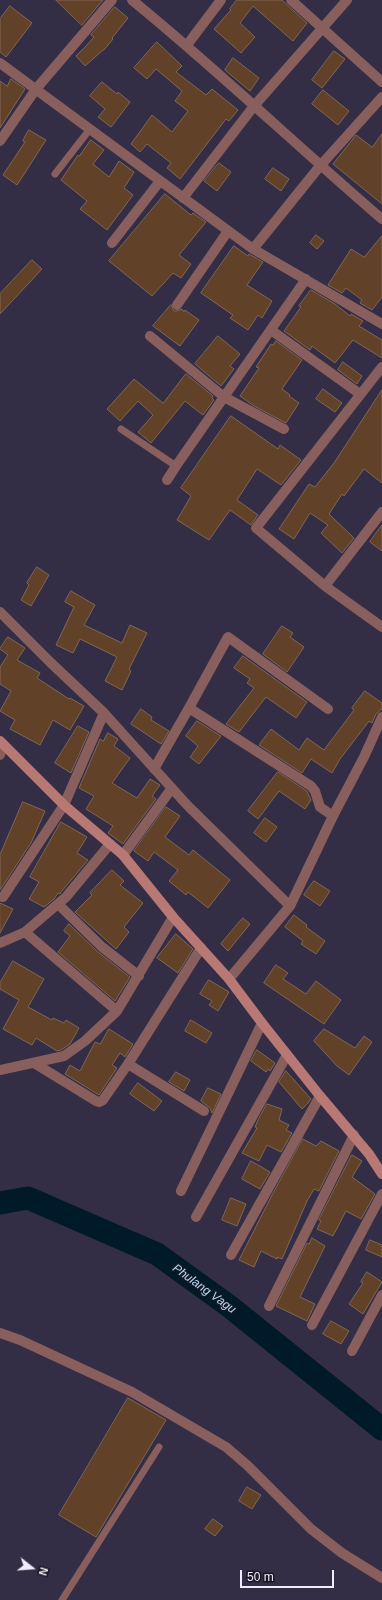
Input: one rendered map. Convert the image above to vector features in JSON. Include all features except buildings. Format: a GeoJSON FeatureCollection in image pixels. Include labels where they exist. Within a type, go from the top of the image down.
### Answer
{"type":"FeatureCollection","features":[{"type":"Feature","properties":{"kind":"street"},"geometry":{"type":"LineString","coordinates":[[0,141],[36,89],[112,0]]}},
{"type":"Feature","properties":{"kind":"street"},"geometry":{"type":"LineString","coordinates":[[132,0],[187,45],[320,166],[382,219]]}},
{"type":"Feature","properties":{"kind":"street"},"geometry":{"type":"LineString","coordinates":[[187,45],[221,0]]}},
{"type":"Feature","properties":{"kind":"street"},"geometry":{"type":"LineString","coordinates":[[291,0],[382,82]]}},
{"type":"Feature","properties":{"kind":"street"},"geometry":{"type":"LineString","coordinates":[[183,198],[254,106],[347,0]]}},
{"type":"Feature","properties":{"kind":"street"},"geometry":{"type":"LineString","coordinates":[[0,63],[253,249],[382,324]]}},
{"type":"Feature","properties":{"kind":"street"},"geometry":{"type":"LineString","coordinates":[[253,249],[320,166],[382,97]]}},
{"type":"Feature","properties":{"kind":"street"},"geometry":{"type":"LineString","coordinates":[[112,242],[160,181]]}},
{"type":"Feature","properties":{"kind":"street"},"geometry":{"type":"LineString","coordinates":[[177,305],[228,231]]}},
{"type":"Feature","properties":{"kind":"street"},"geometry":{"type":"LineString","coordinates":[[167,480],[306,280]]}},
{"type":"Feature","properties":{"kind":"street"},"geometry":{"type":"LineString","coordinates":[[271,330],[360,394]]}},
{"type":"Feature","properties":{"kind":"street"},"geometry":{"type":"LineString","coordinates":[[150,336],[224,397],[284,429]]}},
{"type":"Feature","properties":{"kind":"street"},"geometry":{"type":"LineString","coordinates":[[382,367],[256,528],[325,586],[382,626]]}},
{"type":"Feature","properties":{"kind":"street"},"geometry":{"type":"LineString","coordinates":[[325,586],[382,512]]}},
{"type":"Feature","properties":{"kind":"street"},"geometry":{"type":"LineString","coordinates":[[0,612],[104,713],[172,788],[290,906]]}},
{"type":"Feature","properties":{"kind":"street"},"geometry":{"type":"LineString","coordinates":[[154,769],[228,637],[328,709]]}},
{"type":"Feature","properties":{"kind":"street"},"geometry":{"type":"LineString","coordinates":[[189,708],[311,786],[315,791],[320,807],[332,816]]}},
{"type":"Feature","properties":{"kind":"street"},"geometry":{"type":"LineString","coordinates":[[3,897],[64,805],[104,713]]}},
{"type":"Feature","properties":{"kind":"street"},"geometry":{"type":"LineString","coordinates":[[229,979],[290,906],[332,816],[364,757],[382,717]]}},
{"type":"Feature","properties":{"kind":"street"},"geometry":{"type":"LineString","coordinates":[[2,743],[64,805],[123,856],[173,917],[229,979],[262,1024],[369,1154],[382,1174]]}},
{"type":"Feature","properties":{"kind":"street"},"geometry":{"type":"LineString","coordinates":[[0,756],[2,743]]}},
{"type":"Feature","properties":{"kind":"street"},"geometry":{"type":"LineString","coordinates":[[123,856],[172,788]]}},
{"type":"Feature","properties":{"kind":"street"},"geometry":{"type":"LineString","coordinates":[[0,943],[26,932],[66,897],[110,844]]}},
{"type":"Feature","properties":{"kind":"street"},"geometry":{"type":"LineString","coordinates":[[58,904],[102,947],[139,976]]}},
{"type":"Feature","properties":{"kind":"street"},"geometry":{"type":"LineString","coordinates":[[0,1070],[64,1056],[85,1041],[117,1011],[173,917]]}},
{"type":"Feature","properties":{"kind":"street"},"geometry":{"type":"LineString","coordinates":[[26,932],[117,1011]]}},
{"type":"Feature","properties":{"kind":"street"},"geometry":{"type":"LineString","coordinates":[[34,1063],[96,1101],[100,1102],[103,1100],[128,1064],[201,948]]}},
{"type":"Feature","properties":{"kind":"street"},"geometry":{"type":"LineString","coordinates":[[181,1191],[262,1024]]}},
{"type":"Feature","properties":{"kind":"street"},"geometry":{"type":"LineString","coordinates":[[196,1217],[287,1055]]}},
{"type":"Feature","properties":{"kind":"street"},"geometry":{"type":"LineString","coordinates":[[128,1064],[204,1111]]}},
{"type":"Feature","properties":{"kind":"street"},"geometry":{"type":"LineString","coordinates":[[231,1255],[320,1096]]}},
{"type":"Feature","properties":{"kind":"street"},"geometry":{"type":"LineString","coordinates":[[268,1306],[354,1135]]}},
{"type":"Feature","properties":{"kind":"street"},"geometry":{"type":"LineString","coordinates":[[312,1325],[382,1194]]}},
{"type":"Feature","properties":{"kind":"street"},"geometry":{"type":"LineString","coordinates":[[352,1351],[382,1295]]}},
{"type":"Feature","properties":{"kind":"street"},"geometry":{"type":"LineString","coordinates":[[0,1334],[20,1340],[132,1392],[226,1447],[247,1465],[311,1529],[342,1553],[382,1578]]}},
{"type":"Feature","properties":{"kind":"lane"},"geometry":{"type":"LineString","coordinates":[[55,174],[90,129]]}},
{"type":"Feature","properties":{"kind":"lane"},"geometry":{"type":"LineString","coordinates":[[121,429],[176,466]]}},
{"type":"Feature","properties":{"kind":"lane"},"geometry":{"type":"LineString","coordinates":[[62,1600],[159,1447]]}},
{"type":"Feature","properties":{"kind":"waterway","name":"Phulang Vagu"},"geometry":{"type":"LineString","coordinates":[[0,1203],[28,1198],[157,1254],[229,1306],[382,1429]]}}]}
